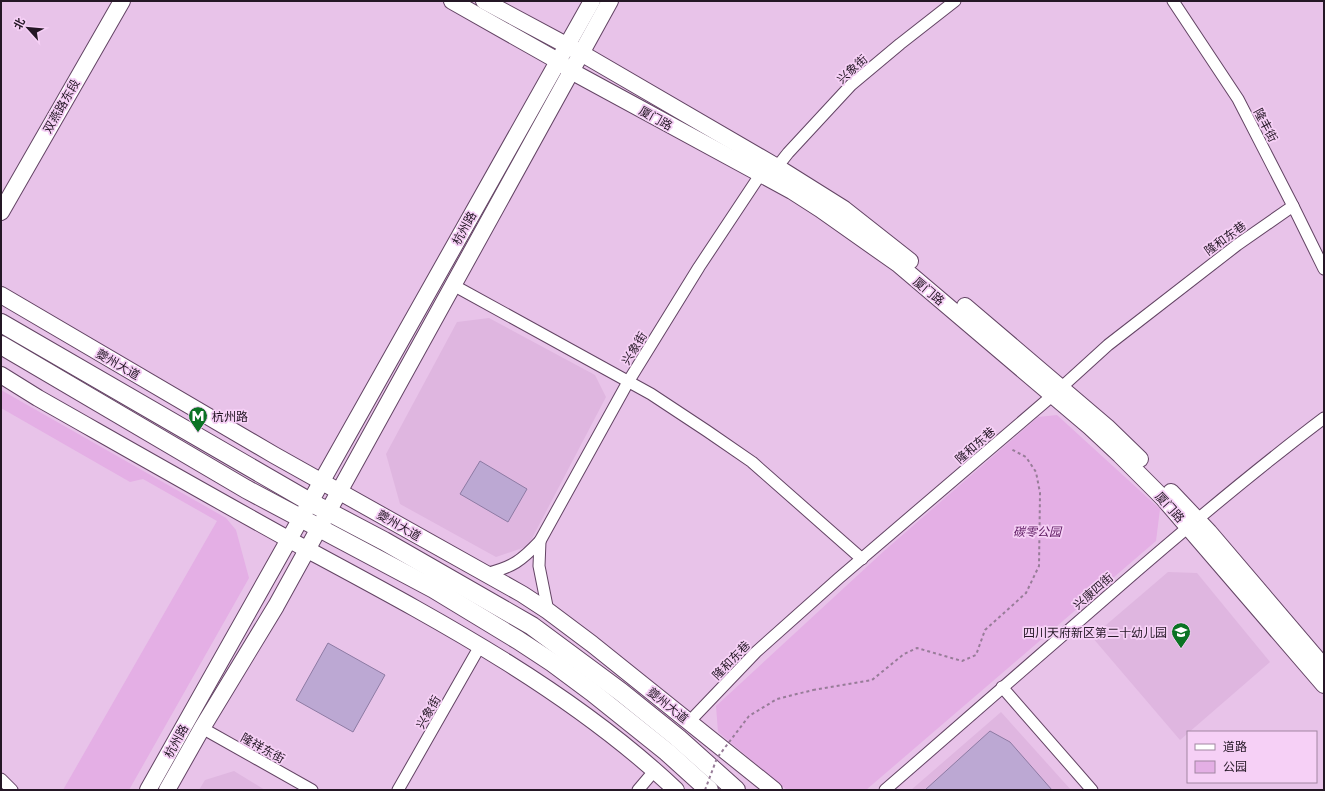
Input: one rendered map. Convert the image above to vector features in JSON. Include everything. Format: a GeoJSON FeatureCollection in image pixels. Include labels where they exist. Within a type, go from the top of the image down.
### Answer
{"type":"FeatureCollection","features":[{"type":"Feature","properties":{"kind":"main road","name":"双燕路东段"},"geometry":{"type":"LineString","coordinates":[[1,212],[122,1]]}},
{"type":"Feature","properties":{"kind":"main road","name":"厦门路"},"geometry":{"type":"LineString","coordinates":[[452,1],[558,61],[571,72],[792,192],[820,209],[898,264],[1057,392],[1107,427],[1144,463],[1324,685]]}},
{"type":"Feature","properties":{"kind":"main road","name":"厦门路"},"geometry":{"type":"LineString","coordinates":[[484,1],[581,53],[777,167],[844,209],[887,242],[1057,392]]}},
{"type":"Feature","properties":{"kind":"main road","name":"杭州路"},"geometry":{"type":"LineString","coordinates":[[148,790],[592,1]]}},
{"type":"Feature","properties":{"kind":"main road","name":"杭州路"},"geometry":{"type":"LineString","coordinates":[[167,790],[202,728],[276,606],[610,1]]}},
{"type":"Feature","properties":{"kind":"main road","name":"夔州大道"},"geometry":{"type":"LineString","coordinates":[[1,295],[274,454],[522,594],[548,611],[592,644],[774,790]]}},
{"type":"Feature","properties":{"kind":"main road","name":"夔州大道"},"geometry":{"type":"LineString","coordinates":[[1,323],[310,502],[384,541],[532,626],[621,692],[678,738],[736,790]]}},
{"type":"Feature","properties":{"kind":"main road"},"geometry":{"type":"LineString","coordinates":[[1,345],[246,489],[434,589],[492,624],[553,663],[667,752],[709,790]]}},
{"type":"Feature","properties":{"kind":"main road"},"geometry":{"type":"LineString","coordinates":[[1,375],[38,398],[307,549],[409,604],[480,646],[580,710],[655,770],[676,790]]}},
{"type":"Feature","properties":{"kind":"main road","name":"厦门路"},"geometry":{"type":"LineString","coordinates":[[1192,523],[1324,667]]}},
{"type":"Feature","properties":{"kind":"street","name":"兴象街"},"geometry":{"type":"LineString","coordinates":[[777,167],[788,153],[851,85],[955,1]]}},
{"type":"Feature","properties":{"kind":"street","name":"隆丰街"},"geometry":{"type":"LineString","coordinates":[[1172,1],[1238,99],[1324,269]]}},
{"type":"Feature","properties":{"kind":"street","name":"兴象街"},"geometry":{"type":"LineString","coordinates":[[485,574],[505,569],[519,561],[540,541],[628,382],[699,267],[760,175]]}},
{"type":"Feature","properties":{"kind":"street","name":"隆和东巷"},"geometry":{"type":"LineString","coordinates":[[689,722],[756,652],[1057,392],[1108,345],[1237,245],[1293,206]]}},
{"type":"Feature","properties":{"kind":"street"},"geometry":{"type":"LineString","coordinates":[[453,285],[651,394],[752,462],[862,559]]}},
{"type":"Feature","properties":{"kind":"street","name":"兴康四街"},"geometry":{"type":"LineString","coordinates":[[885,790],[1192,523],[1289,444],[1324,418]]}},
{"type":"Feature","properties":{"kind":"street","name":"兴象街"},"geometry":{"type":"LineString","coordinates":[[540,541],[538,566],[548,611]]}},
{"type":"Feature","properties":{"kind":"street","name":"兴象街"},"geometry":{"type":"LineString","coordinates":[[398,790],[480,646]]}},
{"type":"Feature","properties":{"kind":"street"},"geometry":{"type":"LineString","coordinates":[[1002,687],[1092,790]]}},
{"type":"Feature","properties":{"kind":"street","name":"隆祥东街"},"geometry":{"type":"LineString","coordinates":[[202,728],[312,790]]}},
{"type":"Feature","properties":{"kind":"street"},"geometry":{"type":"LineString","coordinates":[[638,790],[655,770]]}},
{"type":"Feature","properties":{"kind":"street"},"geometry":{"type":"LineString","coordinates":[[1,779],[12,790]]}},
{"type":"Feature","properties":{"kind":"path"},"geometry":{"type":"LineString","coordinates":[[705,790],[717,758],[749,716],[777,698],[872,680],[904,654],[917,648],[962,661],[976,655],[985,630],[1026,593],[1039,566],[1040,493],[1036,472],[1026,457],[1011,449]]}},
{"type":"Feature","properties":{"kind":"shaded area"},"geometry":{"type":"Polygon","coordinates":[[[489,318],[595,375],[606,397],[528,546],[496,557],[400,504],[386,454],[457,322],[489,318]]]}},
{"type":"Feature","properties":{"kind":"shaded area","name":"四川天府新区第二十幼儿园"},"geometry":{"type":"Polygon","coordinates":[[[1168,572],[1197,573],[1270,662],[1190,731],[1187,731],[1187,734],[1180,740],[1092,637],[1168,572]]]}},
{"type":"Feature","properties":{"kind":"shaded area"},"geometry":{"type":"Polygon","coordinates":[[[1001,712],[1071,790],[911,790],[1001,712]]]}},
{"type":"Feature","properties":{"kind":"shaded area"},"geometry":{"type":"Polygon","coordinates":[[[234,771],[265,790],[199,790],[205,780],[234,771]]]}},
{"type":"Feature","properties":{"kind":"green space"},"geometry":{"type":"Polygon","coordinates":[[[1,390],[226,518],[236,530],[249,578],[129,790],[63,790],[217,521],[143,479],[130,482],[1,408],[1,390]]]}},
{"type":"Feature","properties":{"kind":"green space","name":"碳零公园"},"geometry":{"type":"Polygon","coordinates":[[[1057,415],[1160,509],[1156,541],[866,790],[787,790],[718,732],[716,706],[884,551],[1038,417],[1057,415]]]}},
{"type":"Feature","properties":{"kind":"building"},"geometry":{"type":"Polygon","coordinates":[[[480,461],[527,489],[508,522],[460,494],[480,461]]]}},
{"type":"Feature","properties":{"kind":"building"},"geometry":{"type":"Polygon","coordinates":[[[328,643],[385,675],[353,732],[296,700],[328,643]]]}},
{"type":"Feature","properties":{"kind":"building"},"geometry":{"type":"Polygon","coordinates":[[[990,731],[1010,742],[1052,790],[925,790],[990,731]]]}},
{"type":"Feature","properties":{"kind":"place","name":"杭州路"},"geometry":{"type":"Point","coordinates":[198,433]}},
{"type":"Feature","properties":{"kind":"place","name":"四川天府新区第二十幼儿园"},"geometry":{"type":"Point","coordinates":[1181,649]}}]}
